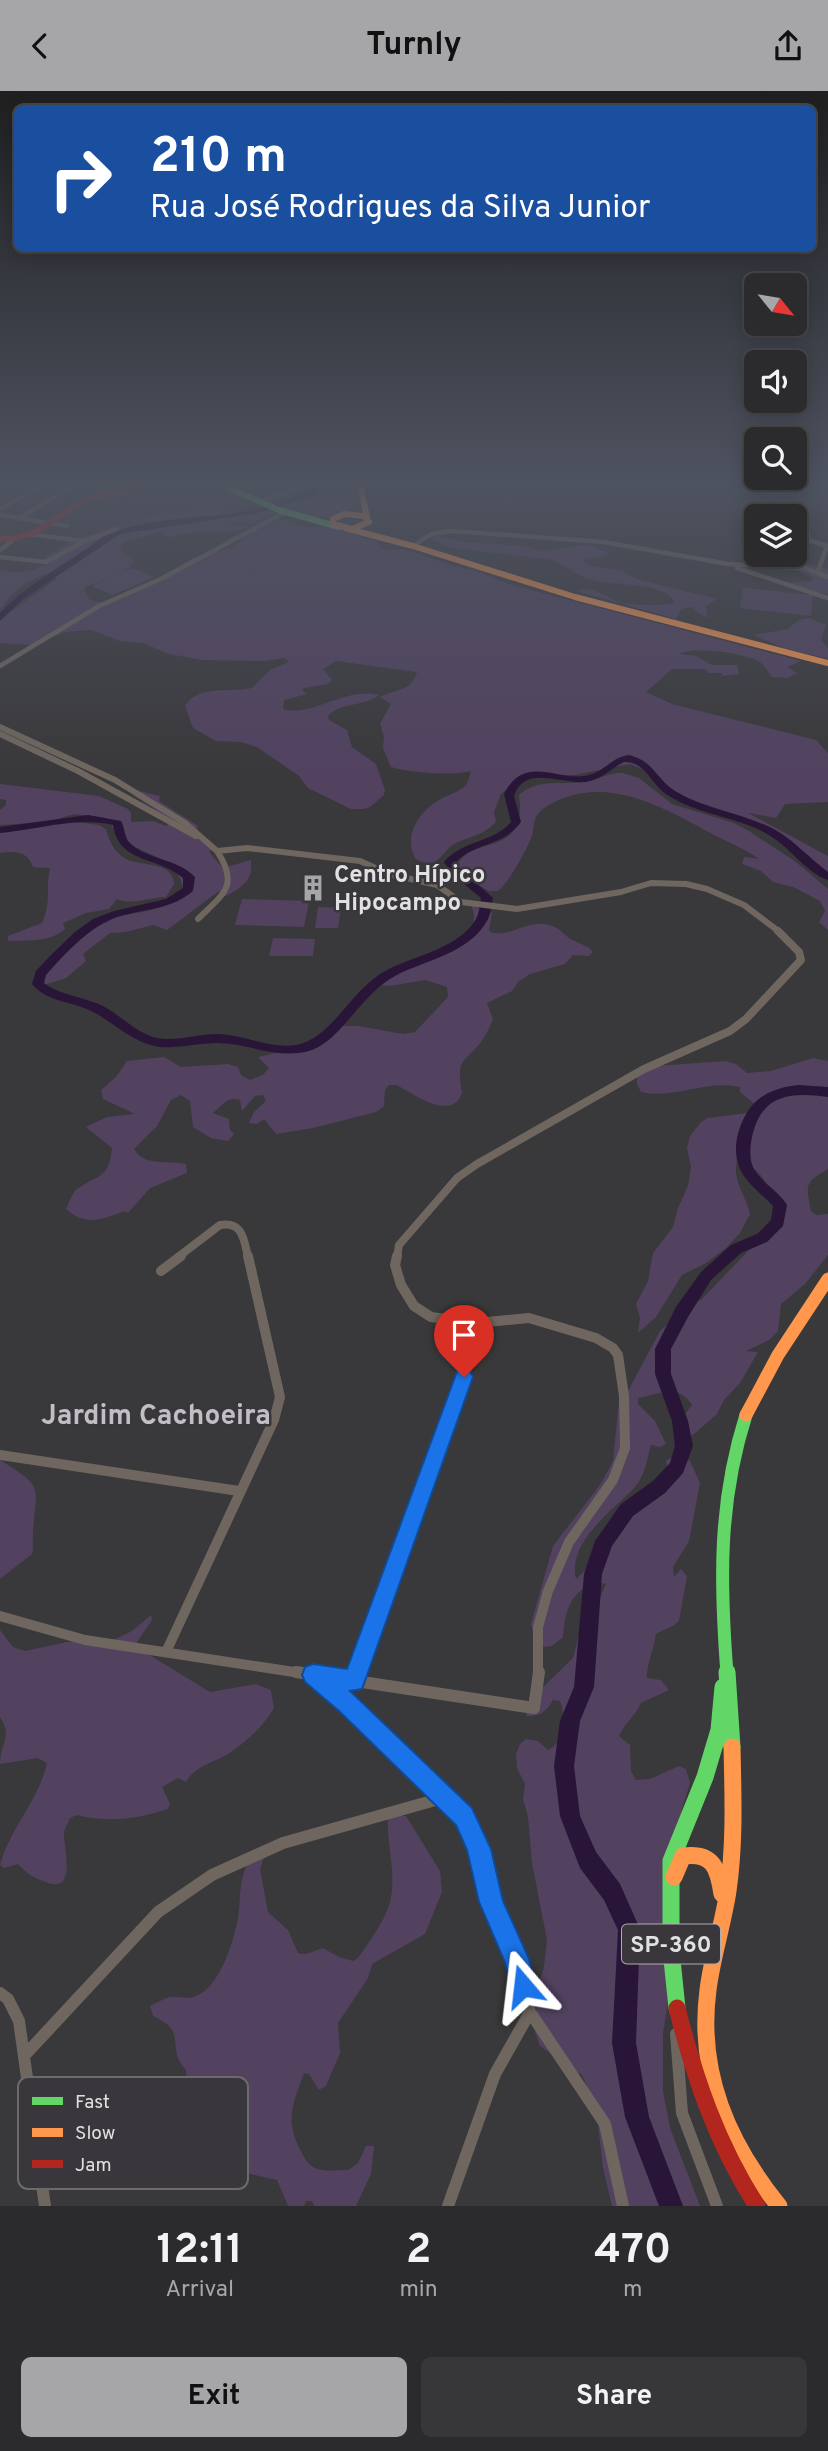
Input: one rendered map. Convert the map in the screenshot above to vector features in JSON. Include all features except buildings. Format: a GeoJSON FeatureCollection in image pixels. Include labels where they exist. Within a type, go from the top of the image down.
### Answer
{"type":"FeatureCollection","features":[{"type":"Feature","properties":{"kind":"main road"},"geometry":{"type":"LineString","coordinates":[[516,579],[564,594],[828,663]]}},
{"type":"Feature","properties":{"kind":"main road","name":"SP-360"},"geometry":{"type":"LineString","coordinates":[[779,2206],[756,2182],[732,2143],[723,2123],[708,2071],[705,1994],[732,1863],[730,1708],[725,1673],[722,1532],[730,1475],[740,1432],[759,1390],[828,1279]]}},
{"type":"Feature","properties":{"kind":"main road","name":"SP-360"},"geometry":{"type":"LineString","coordinates":[[725,1673],[719,1730],[705,1777],[671,1861],[669,1900],[676,2006],[710,2122],[733,2171],[757,2206]]}},
{"type":"Feature","properties":{"kind":"main road"},"geometry":{"type":"LineString","coordinates":[[669,1900],[676,1869],[683,1856],[699,1854],[712,1860],[718,1867],[724,1911]]}},
{"type":"Feature","properties":{"kind":"street"},"geometry":{"type":"LineString","coordinates":[[0,664],[27,651],[99,606],[161,579]]}},
{"type":"Feature","properties":{"kind":"street"},"geometry":{"type":"LineString","coordinates":[[770,579],[828,599]]}},
{"type":"Feature","properties":{"kind":"street"},"geometry":{"type":"LineString","coordinates":[[0,727],[115,780],[185,823],[202,840]]}},
{"type":"Feature","properties":{"kind":"street"},"geometry":{"type":"LineString","coordinates":[[0,734],[78,771],[220,852],[228,866],[225,893],[198,919]]}},
{"type":"Feature","properties":{"kind":"street"},"geometry":{"type":"LineString","coordinates":[[0,1616],[85,1640],[534,1708],[540,1660],[538,1627],[548,1591],[569,1542],[613,1480],[625,1448],[624,1397],[618,1355],[614,1348],[596,1338],[530,1318],[476,1323],[431,1317],[414,1306],[401,1285],[395,1265],[399,1245],[457,1178],[644,1069],[730,1031],[746,1019],[801,960],[799,952],[785,936],[744,905],[707,889],[686,884],[652,883],[621,892],[517,909],[471,904],[454,898],[437,884],[389,874],[360,861],[247,848],[220,852]]}},
{"type":"Feature","properties":{"kind":"street"},"geometry":{"type":"LineString","coordinates":[[161,1271],[220,1225],[231,1222],[238,1226],[243,1235],[280,1397],[274,1420],[166,1652]]}},
{"type":"Feature","properties":{"kind":"street"},"geometry":{"type":"LineString","coordinates":[[354,1681],[473,1352]]}},
{"type":"Feature","properties":{"kind":"street"},"geometry":{"type":"LineString","coordinates":[[0,1455],[239,1491]]}},
{"type":"Feature","properties":{"kind":"street"},"geometry":{"type":"LineString","coordinates":[[313,1675],[464,1816],[479,1849],[491,1902],[516,1959],[530,2013],[605,2123],[623,2206]]}},
{"type":"Feature","properties":{"kind":"street"},"geometry":{"type":"LineString","coordinates":[[24,2056],[158,1912],[212,1875],[283,1843],[446,1797]]}},
{"type":"Feature","properties":{"kind":"street"},"geometry":{"type":"LineString","coordinates":[[0,1993],[8,1999],[19,2021],[27,2077]]}},
{"type":"Feature","properties":{"kind":"street"},"geometry":{"type":"LineString","coordinates":[[676,2006],[676,2061],[682,2113],[717,2206]]}},
{"type":"Feature","properties":{"kind":"street"},"geometry":{"type":"LineString","coordinates":[[448,2206],[495,2074],[530,2013]]}},
{"type":"Feature","properties":{"kind":"shaded area"},"geometry":{"type":"Polygon","coordinates":[[[0,579],[34,579],[9,598],[0,610],[0,579]]]}},
{"type":"Feature","properties":{"kind":"shaded area"},"geometry":{"type":"Polygon","coordinates":[[[57,579],[107,579],[85,587],[84,591],[90,600],[103,603],[156,579],[496,579],[801,661],[787,667],[797,673],[787,678],[772,677],[761,663],[745,656],[707,651],[686,652],[679,654],[696,656],[712,665],[737,665],[739,674],[722,676],[722,673],[709,673],[705,669],[672,669],[646,692],[672,704],[816,740],[828,753],[828,802],[785,804],[776,818],[748,813],[828,856],[828,879],[805,862],[785,841],[676,795],[645,770],[630,764],[575,775],[534,775],[520,779],[501,794],[494,812],[496,822],[482,833],[451,846],[434,862],[423,862],[415,858],[412,849],[415,824],[433,804],[465,786],[471,771],[432,773],[391,767],[383,748],[384,737],[380,724],[391,704],[380,697],[403,689],[411,683],[417,672],[336,661],[323,669],[332,680],[328,684],[304,688],[302,690],[307,694],[284,700],[283,709],[294,711],[354,695],[379,695],[339,709],[328,716],[329,720],[347,730],[352,747],[376,764],[385,790],[384,795],[370,807],[351,809],[308,788],[299,776],[257,747],[241,742],[216,741],[193,728],[185,706],[191,699],[207,692],[252,688],[270,670],[289,662],[285,658],[263,661],[202,660],[169,654],[143,643],[120,641],[91,630],[65,632],[32,645],[0,643],[0,619],[57,579]]]}},
{"type":"Feature","properties":{"kind":"shaded area"},"geometry":{"type":"Polygon","coordinates":[[[108,579],[150,579],[113,595],[92,586],[108,579]]]}},
{"type":"Feature","properties":{"kind":"shaded area"},"geometry":{"type":"Polygon","coordinates":[[[590,579],[635,579],[717,599],[706,606],[708,618],[693,607],[681,609],[676,619],[577,591],[588,589],[631,604],[656,605],[675,602],[661,591],[590,579]]]}},
{"type":"Feature","properties":{"kind":"shaded area"},"geometry":{"type":"Polygon","coordinates":[[[828,579],[828,594],[784,587],[792,582],[828,579]]]}},
{"type":"Feature","properties":{"kind":"shaded area"},"geometry":{"type":"Polygon","coordinates":[[[743,588],[813,595],[811,616],[740,608],[743,588]]]}},
{"type":"Feature","properties":{"kind":"shaded area"},"geometry":{"type":"Polygon","coordinates":[[[809,618],[826,625],[821,640],[828,648],[828,659],[784,648],[753,635],[788,629],[799,620],[809,618]]]}},
{"type":"Feature","properties":{"kind":"shaded area"},"geometry":{"type":"Polygon","coordinates":[[[623,773],[639,778],[672,804],[734,823],[796,862],[828,889],[828,930],[819,922],[825,911],[820,901],[793,887],[773,882],[761,871],[742,864],[744,857],[759,859],[755,856],[665,809],[624,795],[582,793],[561,799],[544,808],[536,817],[532,835],[521,859],[498,891],[489,891],[459,873],[457,865],[465,856],[511,834],[517,825],[520,811],[519,795],[526,790],[542,784],[584,782],[623,773]]]}},
{"type":"Feature","properties":{"kind":"shaded area"},"geometry":{"type":"Polygon","coordinates":[[[0,784],[99,796],[128,809],[131,822],[153,821],[166,826],[170,823],[132,794],[131,789],[160,796],[159,801],[198,826],[195,834],[214,848],[209,852],[223,868],[251,860],[250,875],[237,890],[222,897],[219,891],[167,930],[153,925],[110,933],[83,954],[86,961],[66,978],[44,985],[43,973],[63,950],[87,931],[105,921],[168,904],[184,890],[175,870],[160,859],[119,838],[106,818],[74,814],[48,822],[0,825],[0,810],[6,805],[6,800],[0,799],[0,784]]]}},
{"type":"Feature","properties":{"kind":"shaded area"},"geometry":{"type":"Polygon","coordinates":[[[75,822],[99,825],[106,829],[112,845],[120,854],[129,860],[161,867],[172,876],[174,884],[166,897],[134,901],[117,899],[109,909],[86,913],[63,923],[65,929],[52,937],[8,941],[8,936],[42,923],[47,908],[50,868],[33,867],[28,858],[20,853],[0,853],[0,833],[75,822]]]}},
{"type":"Feature","properties":{"kind":"shaded area"},"geometry":{"type":"Polygon","coordinates":[[[242,899],[309,901],[304,927],[235,925],[242,899]]]}},
{"type":"Feature","properties":{"kind":"shaded area"},"geometry":{"type":"Polygon","coordinates":[[[471,905],[492,913],[489,930],[492,933],[509,932],[531,925],[547,925],[557,928],[593,952],[589,956],[573,955],[565,964],[530,974],[518,982],[512,991],[487,1003],[493,1019],[483,1039],[461,1066],[462,1093],[457,1101],[441,1106],[397,1085],[389,1085],[385,1090],[384,1106],[376,1112],[276,1134],[264,1119],[257,1124],[249,1123],[254,1112],[266,1101],[263,1095],[255,1096],[242,1111],[240,1100],[232,1099],[213,1113],[229,1119],[230,1130],[234,1134],[228,1141],[211,1138],[193,1127],[190,1101],[181,1095],[171,1100],[157,1126],[134,1149],[138,1155],[150,1161],[186,1164],[187,1173],[150,1188],[128,1213],[125,1211],[102,1219],[88,1220],[73,1215],[66,1209],[75,1191],[101,1175],[110,1158],[112,1148],[86,1127],[107,1117],[135,1114],[103,1099],[101,1090],[116,1077],[127,1061],[164,1057],[181,1067],[228,1064],[238,1067],[241,1075],[250,1080],[263,1075],[269,1068],[258,1057],[307,1046],[333,1026],[358,1026],[403,1034],[415,1032],[448,997],[447,987],[425,980],[390,986],[371,984],[388,972],[449,949],[461,940],[470,931],[474,919],[471,905]]]}},
{"type":"Feature","properties":{"kind":"shaded area"},"geometry":{"type":"Polygon","coordinates":[[[318,907],[341,908],[338,928],[315,928],[318,907]]]}},
{"type":"Feature","properties":{"kind":"shaded area"},"geometry":{"type":"Polygon","coordinates":[[[273,938],[315,939],[313,956],[269,956],[273,938]]]}},
{"type":"Feature","properties":{"kind":"shaded area"},"geometry":{"type":"Polygon","coordinates":[[[813,1058],[828,1061],[828,1169],[811,1181],[808,1195],[811,1211],[816,1215],[828,1214],[828,1255],[805,1284],[781,1304],[778,1331],[769,1340],[746,1351],[758,1352],[717,1414],[694,1434],[682,1440],[673,1430],[692,1405],[681,1394],[668,1392],[638,1398],[638,1404],[655,1421],[666,1444],[660,1447],[651,1445],[638,1483],[594,1527],[578,1552],[575,1565],[576,1579],[589,1565],[611,1529],[668,1472],[666,1461],[681,1458],[690,1461],[700,1483],[689,1541],[673,1567],[674,1577],[681,1569],[687,1576],[679,1621],[656,1634],[647,1674],[647,1678],[661,1680],[669,1690],[641,1703],[619,1736],[630,1745],[631,1771],[636,1780],[650,1779],[679,1766],[686,1769],[690,1783],[682,1809],[671,1983],[663,2033],[663,2091],[670,2128],[700,2206],[612,2206],[603,2168],[596,2107],[582,2075],[540,2046],[535,2032],[537,1990],[544,1967],[547,1940],[532,1863],[528,1817],[523,1799],[525,1784],[517,1768],[516,1754],[520,1744],[526,1739],[538,1741],[548,1750],[558,1741],[563,1729],[560,1701],[553,1700],[546,1710],[539,1714],[527,1716],[526,1713],[542,1688],[573,1658],[581,1626],[592,1616],[606,1584],[590,1585],[577,1594],[569,1607],[563,1637],[552,1646],[541,1647],[534,1637],[531,1624],[553,1546],[600,1485],[613,1461],[619,1400],[628,1391],[660,1331],[702,1299],[749,1250],[769,1238],[779,1214],[760,1174],[737,1161],[736,1175],[750,1214],[740,1233],[706,1263],[682,1275],[656,1317],[638,1333],[640,1318],[636,1304],[648,1281],[653,1253],[673,1227],[688,1186],[691,1167],[687,1148],[690,1136],[701,1122],[708,1118],[763,1111],[740,1092],[740,1087],[727,1085],[653,1094],[641,1092],[637,1075],[656,1066],[725,1061],[736,1064],[747,1073],[771,1071],[813,1058]]]}},
{"type":"Feature","properties":{"kind":"shaded area"},"geometry":{"type":"Polygon","coordinates":[[[0,1460],[31,1482],[36,1496],[32,1554],[0,1579],[0,1460]]]}},
{"type":"Feature","properties":{"kind":"shaded area"},"geometry":{"type":"Polygon","coordinates":[[[151,1615],[152,1620],[137,1642],[138,1648],[210,1692],[256,1684],[271,1690],[274,1708],[250,1738],[238,1747],[200,1768],[186,1782],[178,1778],[162,1787],[170,1804],[168,1809],[122,1819],[77,1815],[70,1818],[64,1832],[67,1869],[62,1882],[56,1884],[38,1879],[18,1864],[4,1868],[0,1865],[5,1851],[37,1790],[47,1763],[38,1758],[0,1764],[6,1735],[0,1717],[0,1630],[13,1647],[25,1651],[67,1642],[116,1639],[132,1631],[151,1615]]]}},
{"type":"Feature","properties":{"kind":"shaded area"},"geometry":{"type":"Polygon","coordinates":[[[388,1815],[406,1816],[440,1871],[442,1892],[425,1934],[372,1964],[368,1978],[338,2023],[340,2053],[326,2086],[319,2090],[309,2074],[304,2073],[292,2112],[296,2140],[305,2158],[315,2168],[348,2170],[358,2163],[366,2146],[374,2146],[371,2174],[356,2206],[314,2206],[312,2201],[306,2201],[304,2206],[288,2206],[277,2180],[248,2173],[248,2077],[187,2077],[186,2070],[177,2054],[171,2028],[153,2016],[150,2006],[170,1997],[196,1996],[218,1975],[232,1943],[245,1869],[249,1861],[264,1857],[260,1869],[268,1912],[288,1930],[298,1953],[306,1954],[323,1948],[353,1961],[358,1958],[381,1924],[390,1902],[392,1870],[388,1815]]]}},
{"type":"Feature","properties":{"kind":"waterway"},"geometry":{"type":"LineString","coordinates":[[0,618],[20,597],[47,579]]}},
{"type":"Feature","properties":{"kind":"waterway"},"geometry":{"type":"LineString","coordinates":[[0,830],[88,818],[117,823],[121,839],[126,846],[173,866],[189,877],[189,889],[180,896],[160,905],[107,917],[79,935],[40,974],[38,984],[44,989],[96,1008],[148,1040],[173,1043],[225,1039],[288,1050],[319,1041],[362,994],[382,978],[450,947],[474,930],[483,917],[487,898],[457,873],[450,862],[465,850],[493,840],[510,830],[516,822],[509,794],[517,783],[526,777],[545,774],[584,779],[600,774],[623,759],[636,760],[646,766],[670,792],[694,804],[770,831],[828,877]]}},
{"type":"Feature","properties":{"kind":"waterway"},"geometry":{"type":"LineString","coordinates":[[671,2206],[637,2117],[624,2043],[629,1929],[612,1892],[588,1860],[570,1816],[564,1766],[570,1721],[584,1687],[593,1574],[604,1541],[627,1510],[659,1487],[677,1467],[684,1446],[680,1421],[663,1374],[663,1349],[682,1312],[706,1276],[736,1249],[762,1238],[778,1222],[780,1205],[747,1170],[744,1147],[749,1122],[764,1101],[775,1095],[799,1090],[828,1092]]}},
{"type":"Feature","properties":{"kind":"traffic: fast"},"geometry":{"type":"LineString","coordinates":[[732,1747],[723,1622],[722,1538],[733,1455],[746,1415]]}},
{"type":"Feature","properties":{"kind":"traffic: fast"},"geometry":{"type":"LineString","coordinates":[[677,2008],[671,1950],[671,1861],[705,1777],[719,1730],[723,1687]]}},
{"type":"Feature","properties":{"kind":"traffic: slow"},"geometry":{"type":"LineString","coordinates":[[517,579],[575,597],[828,663]]}},
{"type":"Feature","properties":{"kind":"traffic: slow"},"geometry":{"type":"LineString","coordinates":[[746,1415],[778,1355],[828,1279]]}},
{"type":"Feature","properties":{"kind":"traffic: slow"},"geometry":{"type":"LineString","coordinates":[[732,1747],[732,1855],[726,1903],[708,1990],[706,2049],[711,2078],[730,2133],[760,2183],[779,2206]]}},
{"type":"Feature","properties":{"kind":"traffic: slow"},"geometry":{"type":"LineString","coordinates":[[674,1877],[683,1856],[701,1855],[713,1863],[722,1894]]}},
{"type":"Feature","properties":{"kind":"traffic: jam"},"geometry":{"type":"LineString","coordinates":[[677,2008],[708,2111],[729,2159],[757,2206]]}},
{"type":"Feature","properties":{"kind":"place","name":"Centro Hípico Hipocampo"},"geometry":{"type":"Point","coordinates":[313,888]}},
{"type":"Feature","properties":{"kind":"district","name":"Jardim Cachoeira"},"geometry":{"type":"Point","coordinates":[156,1414]}},
{"type":"Feature","properties":{"kind":"route"},"geometry":{"type":"LineString","coordinates":[[464,1377],[354,1681],[313,1675],[347,1703],[464,1816],[479,1849],[491,1902],[516,1959],[523,1986]]}}]}
